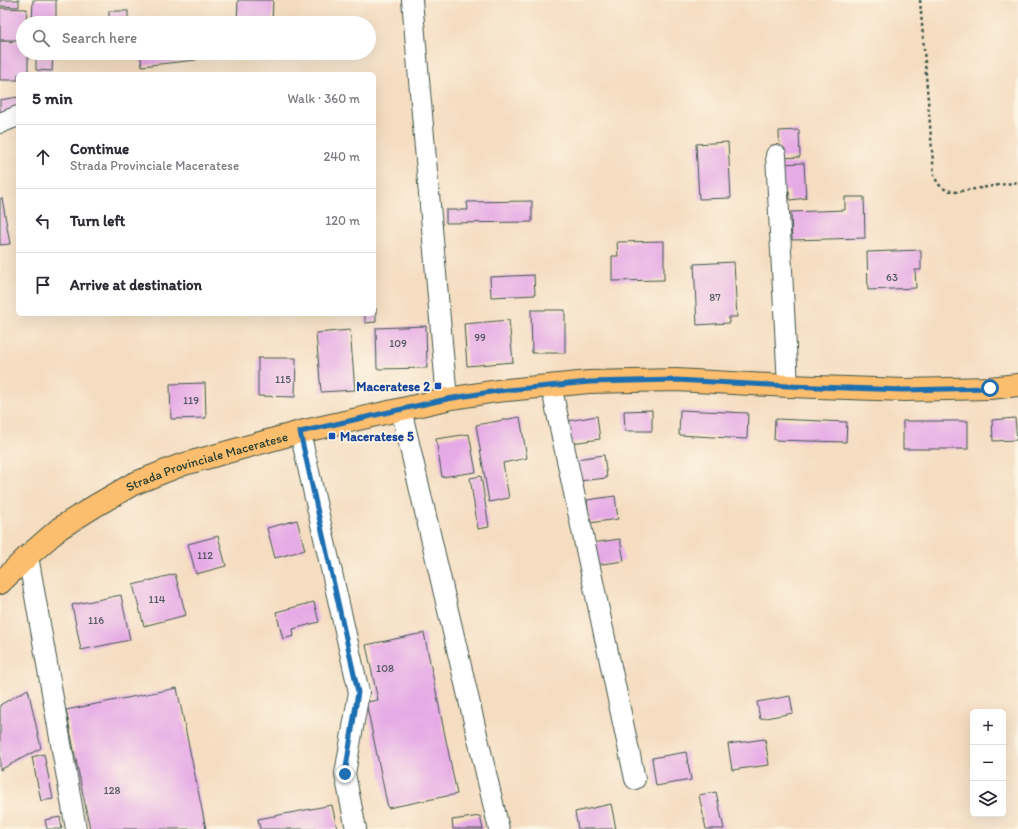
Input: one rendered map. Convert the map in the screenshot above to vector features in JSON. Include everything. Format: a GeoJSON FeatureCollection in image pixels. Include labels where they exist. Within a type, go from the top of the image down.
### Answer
{"type":"FeatureCollection","features":[{"type":"Feature","properties":{"kind":"main road","name":"Strada Provinciale Maceratese"},"geometry":{"type":"LineString","coordinates":[[0,583],[60,528],[94,506],[133,484],[181,465],[300,432],[447,399],[497,391],[589,382],[676,380],[904,390],[990,388],[1018,385]]}},
{"type":"Feature","properties":{"kind":"street"},"geometry":{"type":"LineString","coordinates":[[412,0],[447,399]]}},
{"type":"Feature","properties":{"kind":"street"},"geometry":{"type":"LineString","coordinates":[[0,123],[16,117]]}},
{"type":"Feature","properties":{"kind":"street"},"geometry":{"type":"LineString","coordinates":[[776,155],[788,386]]}},
{"type":"Feature","properties":{"kind":"street"},"geometry":{"type":"LineString","coordinates":[[551,385],[635,779]]}},
{"type":"Feature","properties":{"kind":"street"},"geometry":{"type":"LineString","coordinates":[[401,409],[499,829]]}},
{"type":"Feature","properties":{"kind":"street"},"geometry":{"type":"LineString","coordinates":[[300,432],[358,692],[345,774],[356,829]]}},
{"type":"Feature","properties":{"kind":"street"},"geometry":{"type":"LineString","coordinates":[[28,556],[76,829]]}},
{"type":"Feature","properties":{"kind":"path"},"geometry":{"type":"LineString","coordinates":[[920,0],[934,175],[938,184],[946,190],[956,192],[1018,182]]}},
{"type":"Feature","properties":{"kind":"building"},"geometry":{"type":"Polygon","coordinates":[[[0,0],[19,0],[19,7],[0,6],[0,0]]]}},
{"type":"Feature","properties":{"kind":"building"},"geometry":{"type":"Polygon","coordinates":[[[33,0],[56,0],[56,16],[32,16],[33,0]]]}},
{"type":"Feature","properties":{"kind":"building"},"geometry":{"type":"Polygon","coordinates":[[[238,0],[273,0],[272,16],[237,16],[238,0]]]}},
{"type":"Feature","properties":{"kind":"building"},"geometry":{"type":"Polygon","coordinates":[[[0,8],[27,9],[26,16],[16,16],[16,40],[0,40],[0,8]]]}},
{"type":"Feature","properties":{"kind":"building"},"geometry":{"type":"Polygon","coordinates":[[[109,11],[128,11],[128,16],[109,16],[109,11]]]}},
{"type":"Feature","properties":{"kind":"building"},"geometry":{"type":"Polygon","coordinates":[[[0,41],[16,42],[16,60],[28,60],[28,72],[16,72],[16,80],[0,80],[0,41]]]}},
{"type":"Feature","properties":{"kind":"building"},"geometry":{"type":"Polygon","coordinates":[[[36,60],[53,60],[52,71],[36,70],[36,60]]]}},
{"type":"Feature","properties":{"kind":"building"},"geometry":{"type":"Polygon","coordinates":[[[141,60],[196,60],[142,66],[141,60]]]}},
{"type":"Feature","properties":{"kind":"building"},"geometry":{"type":"Polygon","coordinates":[[[16,97],[16,111],[0,115],[0,100],[16,97]]]}},
{"type":"Feature","properties":{"kind":"building"},"geometry":{"type":"Polygon","coordinates":[[[799,130],[800,157],[780,158],[779,131],[799,130]]]}},
{"type":"Feature","properties":{"kind":"building"},"geometry":{"type":"Polygon","coordinates":[[[728,142],[731,198],[699,199],[696,144],[728,142]]]}},
{"type":"Feature","properties":{"kind":"building"},"geometry":{"type":"Polygon","coordinates":[[[804,163],[806,198],[790,200],[789,191],[780,191],[780,164],[804,163]]]}},
{"type":"Feature","properties":{"kind":"building"},"geometry":{"type":"Polygon","coordinates":[[[845,197],[864,197],[865,238],[792,240],[791,212],[845,210],[845,197]]]}},
{"type":"Feature","properties":{"kind":"building"},"geometry":{"type":"Polygon","coordinates":[[[2,198],[10,244],[0,245],[0,199],[2,198]]]}},
{"type":"Feature","properties":{"kind":"building"},"geometry":{"type":"Polygon","coordinates":[[[532,201],[532,222],[446,223],[446,210],[468,210],[467,202],[532,201]]]}},
{"type":"Feature","properties":{"kind":"building"},"geometry":{"type":"Polygon","coordinates":[[[664,241],[664,280],[612,281],[612,256],[618,256],[617,242],[664,241]]]}},
{"type":"Feature","properties":{"kind":"building"},"geometry":{"type":"Polygon","coordinates":[[[921,250],[921,270],[915,270],[916,288],[868,290],[867,252],[921,250]]]}},
{"type":"Feature","properties":{"kind":"building"},"geometry":{"type":"Polygon","coordinates":[[[734,262],[737,317],[729,317],[729,323],[697,325],[694,264],[734,262]]]}},
{"type":"Feature","properties":{"kind":"building"},"geometry":{"type":"Polygon","coordinates":[[[534,275],[535,295],[491,297],[490,277],[534,275]]]}},
{"type":"Feature","properties":{"kind":"building"},"geometry":{"type":"Polygon","coordinates":[[[531,310],[565,310],[565,353],[532,353],[531,310]]]}},
{"type":"Feature","properties":{"kind":"building"},"geometry":{"type":"Polygon","coordinates":[[[365,316],[376,316],[376,322],[365,323],[365,316]]]}},
{"type":"Feature","properties":{"kind":"building"},"geometry":{"type":"Polygon","coordinates":[[[509,320],[513,362],[467,366],[464,324],[509,320]]]}},
{"type":"Feature","properties":{"kind":"building"},"geometry":{"type":"Polygon","coordinates":[[[426,326],[427,368],[377,369],[376,328],[426,326]]]}},
{"type":"Feature","properties":{"kind":"building"},"geometry":{"type":"Polygon","coordinates":[[[350,330],[355,390],[321,392],[316,333],[350,330]]]}},
{"type":"Feature","properties":{"kind":"building"},"geometry":{"type":"Polygon","coordinates":[[[258,358],[296,358],[295,397],[258,396],[258,358]]]}},
{"type":"Feature","properties":{"kind":"building"},"geometry":{"type":"Polygon","coordinates":[[[205,383],[206,418],[171,419],[170,384],[205,383]]]}},
{"type":"Feature","properties":{"kind":"building"},"geometry":{"type":"Polygon","coordinates":[[[652,410],[652,431],[625,431],[624,411],[652,410]]]}},
{"type":"Feature","properties":{"kind":"building"},"geometry":{"type":"Polygon","coordinates":[[[680,410],[748,413],[747,439],[679,435],[680,410]]]}},
{"type":"Feature","properties":{"kind":"building"},"geometry":{"type":"Polygon","coordinates":[[[597,416],[600,439],[572,443],[568,421],[597,416]]]}},
{"type":"Feature","properties":{"kind":"building"},"geometry":{"type":"Polygon","coordinates":[[[520,417],[527,458],[503,463],[509,498],[489,502],[476,425],[520,417]]]}},
{"type":"Feature","properties":{"kind":"building"},"geometry":{"type":"Polygon","coordinates":[[[1015,418],[1017,440],[993,441],[992,420],[1015,418]]]}},
{"type":"Feature","properties":{"kind":"building"},"geometry":{"type":"Polygon","coordinates":[[[775,419],[847,422],[846,442],[774,440],[775,419]]]}},
{"type":"Feature","properties":{"kind":"building"},"geometry":{"type":"Polygon","coordinates":[[[903,421],[968,421],[968,449],[903,449],[903,421]]]}},
{"type":"Feature","properties":{"kind":"building"},"geometry":{"type":"Polygon","coordinates":[[[469,434],[476,472],[442,477],[436,439],[469,434]]]}},
{"type":"Feature","properties":{"kind":"building"},"geometry":{"type":"Polygon","coordinates":[[[604,455],[607,478],[579,481],[576,459],[604,455]]]}},
{"type":"Feature","properties":{"kind":"building"},"geometry":{"type":"Polygon","coordinates":[[[481,476],[489,527],[478,529],[470,478],[481,476]]]}},
{"type":"Feature","properties":{"kind":"building"},"geometry":{"type":"Polygon","coordinates":[[[615,496],[618,519],[590,523],[587,500],[615,496]]]}},
{"type":"Feature","properties":{"kind":"building"},"geometry":{"type":"Polygon","coordinates":[[[297,520],[305,550],[275,558],[267,528],[297,520]]]}},
{"type":"Feature","properties":{"kind":"building"},"geometry":{"type":"Polygon","coordinates":[[[218,536],[226,566],[196,574],[188,544],[218,536]]]}},
{"type":"Feature","properties":{"kind":"building"},"geometry":{"type":"Polygon","coordinates":[[[620,539],[624,561],[595,565],[592,543],[620,539]]]}},
{"type":"Feature","properties":{"kind":"building"},"geometry":{"type":"Polygon","coordinates":[[[175,574],[186,615],[144,626],[133,585],[175,574]]]}},
{"type":"Feature","properties":{"kind":"building"},"geometry":{"type":"Polygon","coordinates":[[[121,595],[130,640],[81,650],[72,605],[121,595]]]}},
{"type":"Feature","properties":{"kind":"building"},"geometry":{"type":"Polygon","coordinates":[[[314,602],[319,622],[293,629],[294,636],[283,639],[276,612],[314,602]]]}},
{"type":"Feature","properties":{"kind":"building"},"geometry":{"type":"Polygon","coordinates":[[[424,633],[457,794],[388,808],[366,702],[378,700],[366,645],[424,633]]]}},
{"type":"Feature","properties":{"kind":"building"},"geometry":{"type":"Polygon","coordinates":[[[177,688],[206,829],[90,829],[66,710],[177,688]]]}},
{"type":"Feature","properties":{"kind":"building"},"geometry":{"type":"Polygon","coordinates":[[[28,689],[41,748],[0,770],[0,705],[28,689]]]}},
{"type":"Feature","properties":{"kind":"building"},"geometry":{"type":"Polygon","coordinates":[[[790,696],[793,713],[760,719],[757,702],[790,696]]]}},
{"type":"Feature","properties":{"kind":"building"},"geometry":{"type":"Polygon","coordinates":[[[765,739],[769,765],[732,770],[728,744],[765,739]]]}},
{"type":"Feature","properties":{"kind":"building"},"geometry":{"type":"Polygon","coordinates":[[[686,752],[691,780],[656,786],[652,758],[686,752]]]}},
{"type":"Feature","properties":{"kind":"building"},"geometry":{"type":"Polygon","coordinates":[[[44,754],[53,799],[41,801],[32,757],[44,754]]]}},
{"type":"Feature","properties":{"kind":"building"},"geometry":{"type":"Polygon","coordinates":[[[716,792],[724,829],[706,829],[699,795],[716,792]]]}},
{"type":"Feature","properties":{"kind":"building"},"geometry":{"type":"Polygon","coordinates":[[[611,804],[616,829],[578,829],[575,812],[611,804]]]}},
{"type":"Feature","properties":{"kind":"building"},"geometry":{"type":"Polygon","coordinates":[[[332,805],[337,829],[260,829],[258,819],[332,805]]]}},
{"type":"Feature","properties":{"kind":"building"},"geometry":{"type":"Polygon","coordinates":[[[480,816],[483,829],[453,829],[452,820],[480,816]]]}},
{"type":"Feature","properties":{"kind":"building"},"geometry":{"type":"Polygon","coordinates":[[[60,817],[62,829],[47,829],[45,820],[60,817]]]}},
{"type":"Feature","properties":{"kind":"place","name":"Maceratese 2"},"geometry":{"type":"Point","coordinates":[438,386]}},
{"type":"Feature","properties":{"kind":"place","name":"Maceratese 5"},"geometry":{"type":"Point","coordinates":[332,436]}},
{"type":"Feature","properties":{"kind":"route"},"geometry":{"type":"LineString","coordinates":[[345,774],[358,692],[300,432],[447,399],[497,391],[589,382],[676,380],[904,390],[990,388]]}}]}
